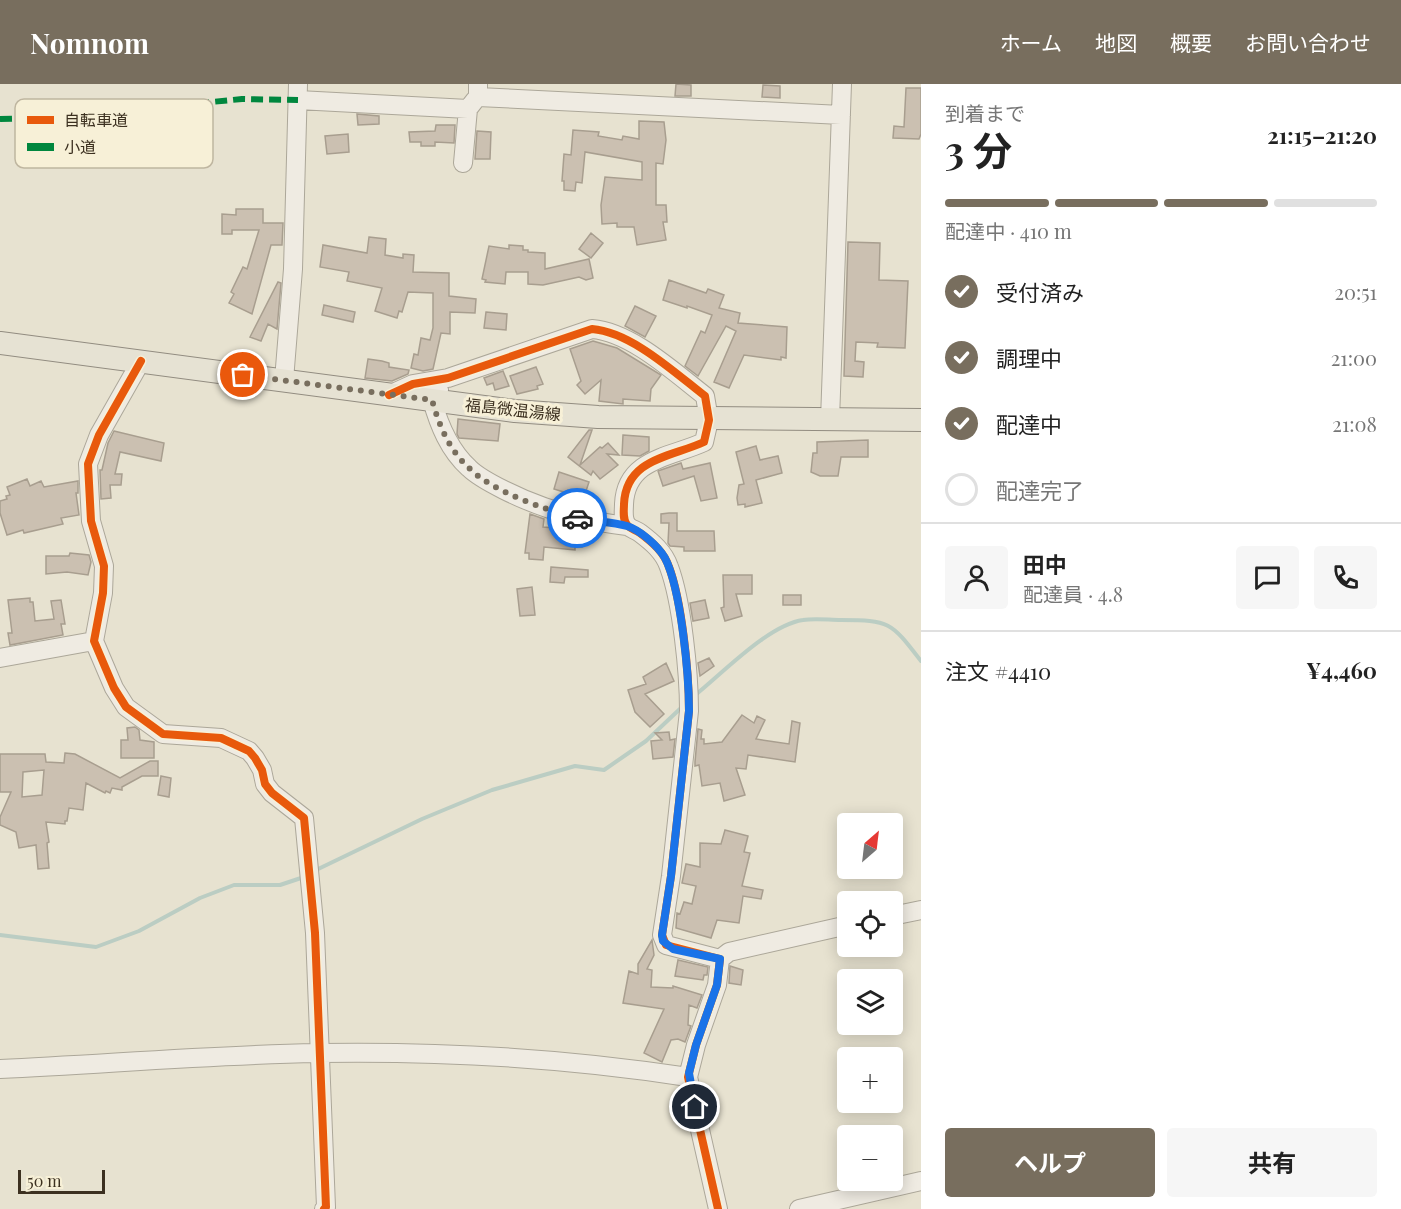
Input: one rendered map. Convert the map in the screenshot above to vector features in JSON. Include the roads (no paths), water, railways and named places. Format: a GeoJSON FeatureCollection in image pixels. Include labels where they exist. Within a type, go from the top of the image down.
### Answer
{"type":"FeatureCollection","features":[{"type":"Feature","properties":{"kind":"main road","name":"福島微温湯線"},"geometry":{"type":"LineString","coordinates":[[0,343],[515,411],[598,417],[709,420],[921,420]]}},
{"type":"Feature","properties":{"kind":"street"},"geometry":{"type":"LineString","coordinates":[[830,420],[842,84]]}},
{"type":"Feature","properties":{"kind":"street"},"geometry":{"type":"LineString","coordinates":[[284,380],[293,269],[298,92],[475,96],[841,115]]}},
{"type":"Feature","properties":{"kind":"street"},"geometry":{"type":"LineString","coordinates":[[463,163],[475,96]]}},
{"type":"Feature","properties":{"kind":"street"},"geometry":{"type":"LineString","coordinates":[[389,395],[413,384],[448,378],[592,329],[604,330],[624,339],[660,362],[705,396],[709,420],[704,442],[651,460],[628,484],[624,511],[627,526]]}},
{"type":"Feature","properties":{"kind":"street"},"geometry":{"type":"LineString","coordinates":[[141,361],[99,435],[88,464],[91,521],[104,566],[103,593],[94,641],[114,688],[126,707],[163,734],[221,738],[249,751],[262,770],[265,784],[272,793],[304,818],[315,933],[326,1207],[324,1209]]}},
{"type":"Feature","properties":{"kind":"street"},"geometry":{"type":"LineString","coordinates":[[448,378],[432,400],[446,439],[469,469],[517,496],[557,513],[590,521],[627,526],[651,542],[664,555],[670,568],[680,617],[689,688],[689,711],[663,941],[673,949],[720,959]]}},
{"type":"Feature","properties":{"kind":"street"},"geometry":{"type":"LineString","coordinates":[[0,658],[94,641]]}},
{"type":"Feature","properties":{"kind":"street"},"geometry":{"type":"LineString","coordinates":[[903,914],[921,910]]}},
{"type":"Feature","properties":{"kind":"street"},"geometry":{"type":"LineString","coordinates":[[718,1209],[688,1077],[696,1045],[717,985],[720,959],[729,952],[837,928]]}},
{"type":"Feature","properties":{"kind":"street"},"geometry":{"type":"LineString","coordinates":[[0,1069],[320,1053],[507,1057],[589,1064],[688,1077]]}},
{"type":"Feature","properties":{"kind":"street"},"geometry":{"type":"LineString","coordinates":[[799,1209],[921,1181]]}},
{"type":"Feature","properties":{"kind":"waterway"},"geometry":{"type":"LineString","coordinates":[[694,696],[761,640],[789,624],[803,620],[857,620],[880,623],[888,626],[903,638],[921,661]]}},
{"type":"Feature","properties":{"kind":"waterway"},"geometry":{"type":"LineString","coordinates":[[314,871],[422,819],[492,790],[575,766],[604,770],[646,741],[682,707]]}},
{"type":"Feature","properties":{"kind":"waterway"},"geometry":{"type":"LineString","coordinates":[[0,935],[96,947],[139,931],[200,898],[234,885],[280,885],[304,877]]}}]}
